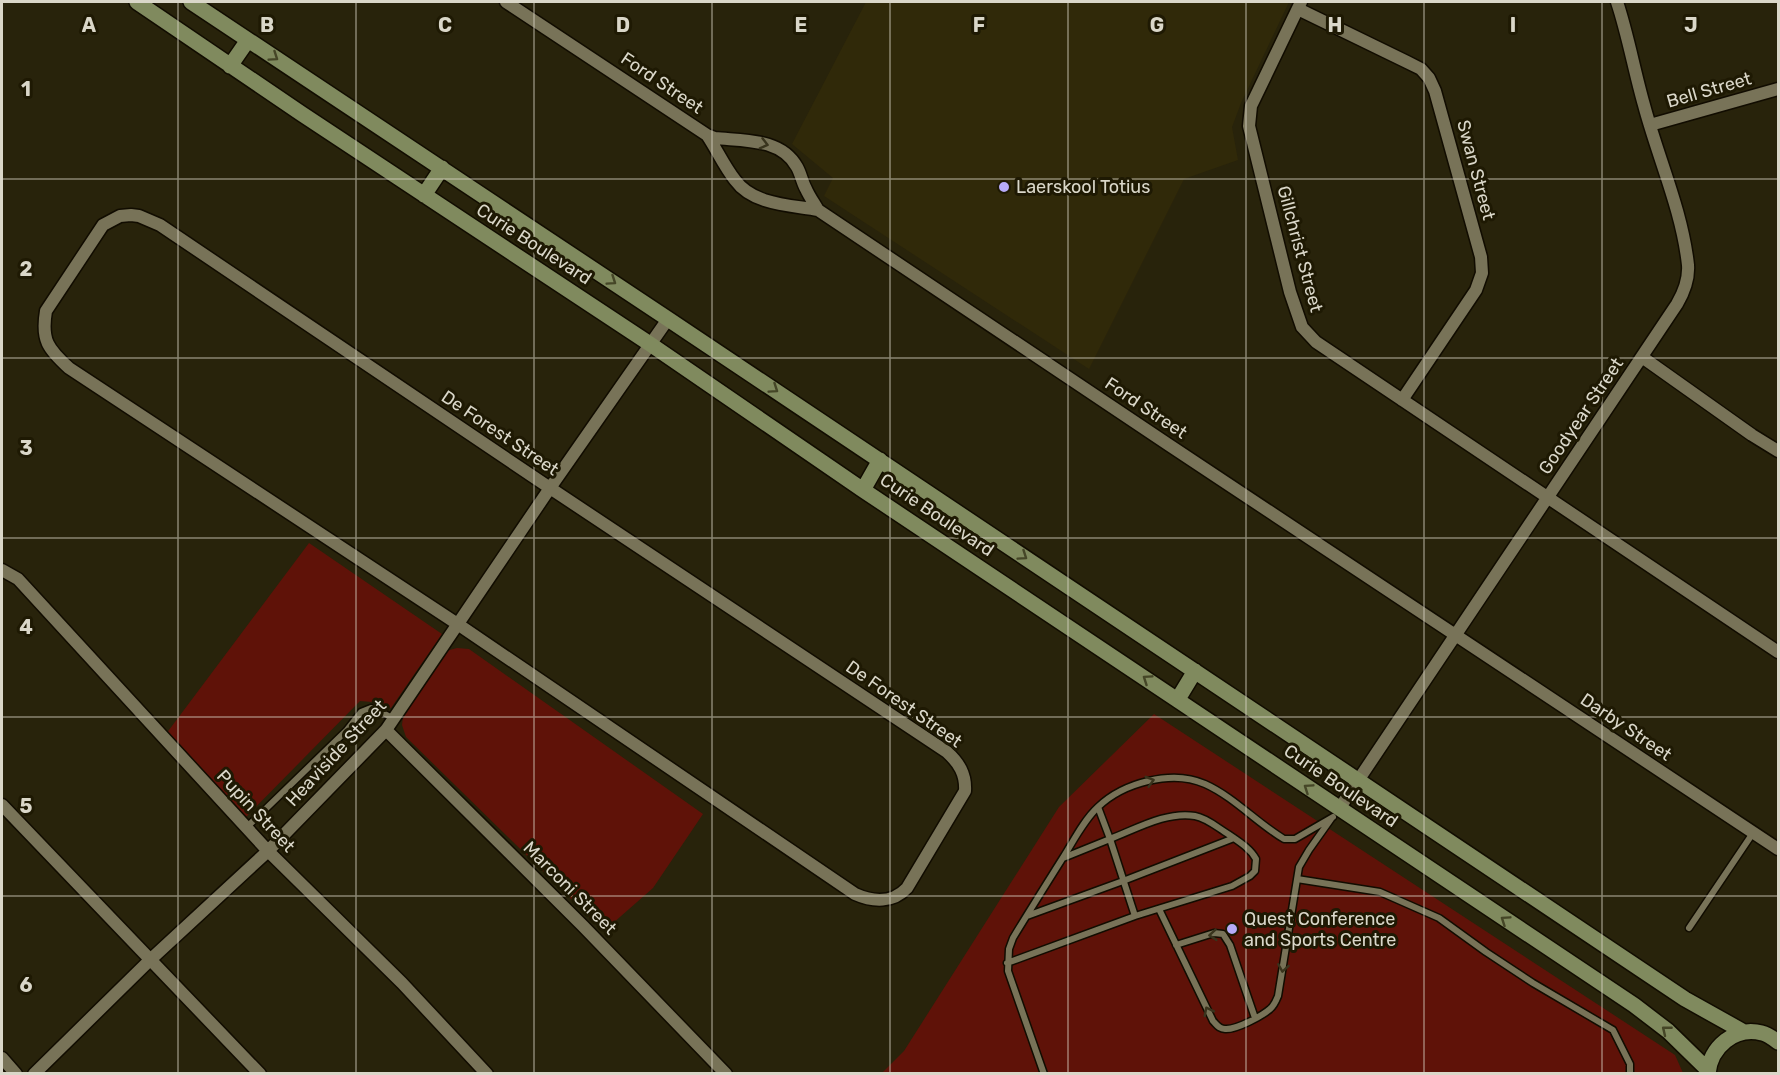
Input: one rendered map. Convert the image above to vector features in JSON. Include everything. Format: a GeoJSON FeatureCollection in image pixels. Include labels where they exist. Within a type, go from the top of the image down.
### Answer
{"type":"FeatureCollection","features":[{"type":"Feature","properties":{"kind":"street","name":"Curie Boulevard"},"geometry":{"type":"LineString","coordinates":[[137,2],[1178,699],[1336,813],[1634,1005],[1668,1031],[1708,1072]]}},
{"type":"Feature","properties":{"kind":"street","name":"Curie Boulevard"},"geometry":{"type":"LineString","coordinates":[[191,2],[1685,999],[1744,1032],[1762,1033],[1778,1041]]}},
{"type":"Feature","properties":{"kind":"street","name":"Ford Street"},"geometry":{"type":"LineString","coordinates":[[506,2],[707,135],[715,138],[768,144],[783,151],[798,169],[806,191],[818,210]]}},
{"type":"Feature","properties":{"kind":"street","name":"Goodyear Street"},"geometry":{"type":"LineString","coordinates":[[1336,813],[1642,357],[1677,304],[1688,280],[1688,266],[1678,217],[1650,125],[1617,2]]}},
{"type":"Feature","properties":{"kind":"street","name":"Swan Street"},"geometry":{"type":"LineString","coordinates":[[1299,5],[1421,69],[1429,78],[1440,105],[1481,257],[1482,273],[1476,290],[1402,400]]}},
{"type":"Feature","properties":{"kind":"street","name":"Gillchrist Street"},"geometry":{"type":"LineString","coordinates":[[1299,5],[1251,106],[1249,126],[1290,292],[1302,327],[1316,342],[1548,498]]}},
{"type":"Feature","properties":{"kind":"street"},"geometry":{"type":"LineString","coordinates":[[230,66],[248,40]]}},
{"type":"Feature","properties":{"kind":"street","name":"Bell Street"},"geometry":{"type":"LineString","coordinates":[[1650,125],[1779,88]]}},
{"type":"Feature","properties":{"kind":"street","name":"Ford Street"},"geometry":{"type":"LineString","coordinates":[[707,135],[735,180],[748,193],[769,201],[818,210],[1455,634]]}},
{"type":"Feature","properties":{"kind":"street"},"geometry":{"type":"LineString","coordinates":[[424,195],[442,168]]}},
{"type":"Feature","properties":{"kind":"street","name":"De Forest Street"},"geometry":{"type":"LineString","coordinates":[[120,216],[139,216],[160,225],[947,752],[956,760],[964,778],[966,791],[908,888],[894,897],[873,900],[855,894],[459,625],[69,368],[50,350],[46,342],[45,321],[50,303],[103,225],[120,216]]}},
{"type":"Feature","properties":{"kind":"street","name":"Heaviside Street"},"geometry":{"type":"LineString","coordinates":[[34,1074],[150,960],[268,851],[386,730],[668,319]]}},
{"type":"Feature","properties":{"kind":"street"},"geometry":{"type":"LineString","coordinates":[[1642,357],[1752,435],[1779,451]]}},
{"type":"Feature","properties":{"kind":"street"},"geometry":{"type":"LineString","coordinates":[[863,490],[880,460]]}},
{"type":"Feature","properties":{"kind":"street"},"geometry":{"type":"LineString","coordinates":[[1548,498],[1779,652]]}},
{"type":"Feature","properties":{"kind":"street","name":"Pupin Street"},"geometry":{"type":"LineString","coordinates":[[2,570],[18,579],[246,828],[402,983],[487,1074]]}},
{"type":"Feature","properties":{"kind":"street","name":"Darby Street"},"geometry":{"type":"LineString","coordinates":[[1455,634],[1779,849]]}},
{"type":"Feature","properties":{"kind":"street"},"geometry":{"type":"LineString","coordinates":[[1178,699],[1194,671]]}},
{"type":"Feature","properties":{"kind":"street","name":"Marconi Street"},"geometry":{"type":"LineString","coordinates":[[386,730],[583,926],[726,1074]]}},
{"type":"Feature","properties":{"kind":"street"},"geometry":{"type":"LineString","coordinates":[[2,805],[260,1074]]}},
{"type":"Feature","properties":{"kind":"street"},"geometry":{"type":"LineString","coordinates":[[1708,1072],[1712,1057],[1719,1045],[1744,1032]]}},
{"type":"Feature","properties":{"kind":"street"},"geometry":{"type":"LineString","coordinates":[[2,1058],[16,1074]]}},
{"type":"Feature","properties":{"kind":"lane"},"geometry":{"type":"LineString","coordinates":[[246,828],[346,731],[361,712],[371,708],[376,709],[393,719]]}},
{"type":"Feature","properties":{"kind":"lane"},"geometry":{"type":"LineString","coordinates":[[1044,1074],[1014,990],[1007,963],[1008,949],[1063,858],[1098,807],[1111,797],[1141,783],[1160,778],[1174,778],[1194,781],[1211,788],[1284,839],[1294,839],[1336,813]]}},
{"type":"Feature","properties":{"kind":"lane"},"geometry":{"type":"LineString","coordinates":[[1098,807],[1136,916]]}},
{"type":"Feature","properties":{"kind":"lane"},"geometry":{"type":"LineString","coordinates":[[1160,909],[1213,1021],[1219,1028],[1229,1029],[1255,1018],[1270,1009],[1278,996],[1302,860],[1336,813]]}},
{"type":"Feature","properties":{"kind":"lane"},"geometry":{"type":"LineString","coordinates":[[1007,963],[1136,916],[1232,886],[1255,871],[1256,858],[1234,838],[1204,819],[1186,816],[1169,817],[1063,858]]}},
{"type":"Feature","properties":{"kind":"lane"},"geometry":{"type":"LineString","coordinates":[[1689,928],[1753,833]]}},
{"type":"Feature","properties":{"kind":"lane"},"geometry":{"type":"LineString","coordinates":[[1027,915],[1124,881],[1234,838]]}},
{"type":"Feature","properties":{"kind":"lane"},"geometry":{"type":"LineString","coordinates":[[1297,879],[1380,892],[1439,918],[1533,983],[1613,1030],[1630,1064],[1630,1074]]}},
{"type":"Feature","properties":{"kind":"lane"},"geometry":{"type":"LineString","coordinates":[[1176,945],[1214,933],[1223,934],[1230,945],[1255,1018]]}},
{"type":"Feature","properties":{"kind":"shaded area","name":"Laerskool Totius"},"geometry":{"type":"Polygon","coordinates":[[[866,2],[1289,2],[1232,127],[1238,160],[1184,179],[1089,369],[824,196],[833,178],[792,144],[866,2]]]}},
{"type":"Feature","properties":{"kind":"shaded area"},"geometry":{"type":"Polygon","coordinates":[[[309,543],[442,634],[391,708],[360,701],[246,817],[166,734],[309,543]]]}},
{"type":"Feature","properties":{"kind":"shaded area"},"geometry":{"type":"Polygon","coordinates":[[[457,648],[469,649],[703,814],[653,888],[604,931],[406,737],[402,725],[403,717],[446,651],[457,648]]]}},
{"type":"Feature","properties":{"kind":"shaded area","name":"Quest Conference and Sports Centre"},"geometry":{"type":"Polygon","coordinates":[[[1154,714],[1675,1055],[1683,1073],[881,1074],[904,1051],[1059,807],[1154,714]]]}},
{"type":"Feature","properties":{"kind":"place","name":"Laerskool Totius"},"geometry":{"type":"Point","coordinates":[1004,187]}},
{"type":"Feature","properties":{"kind":"place","name":"Quest Conference and Sports Centre"},"geometry":{"type":"Point","coordinates":[1232,929]}}]}
